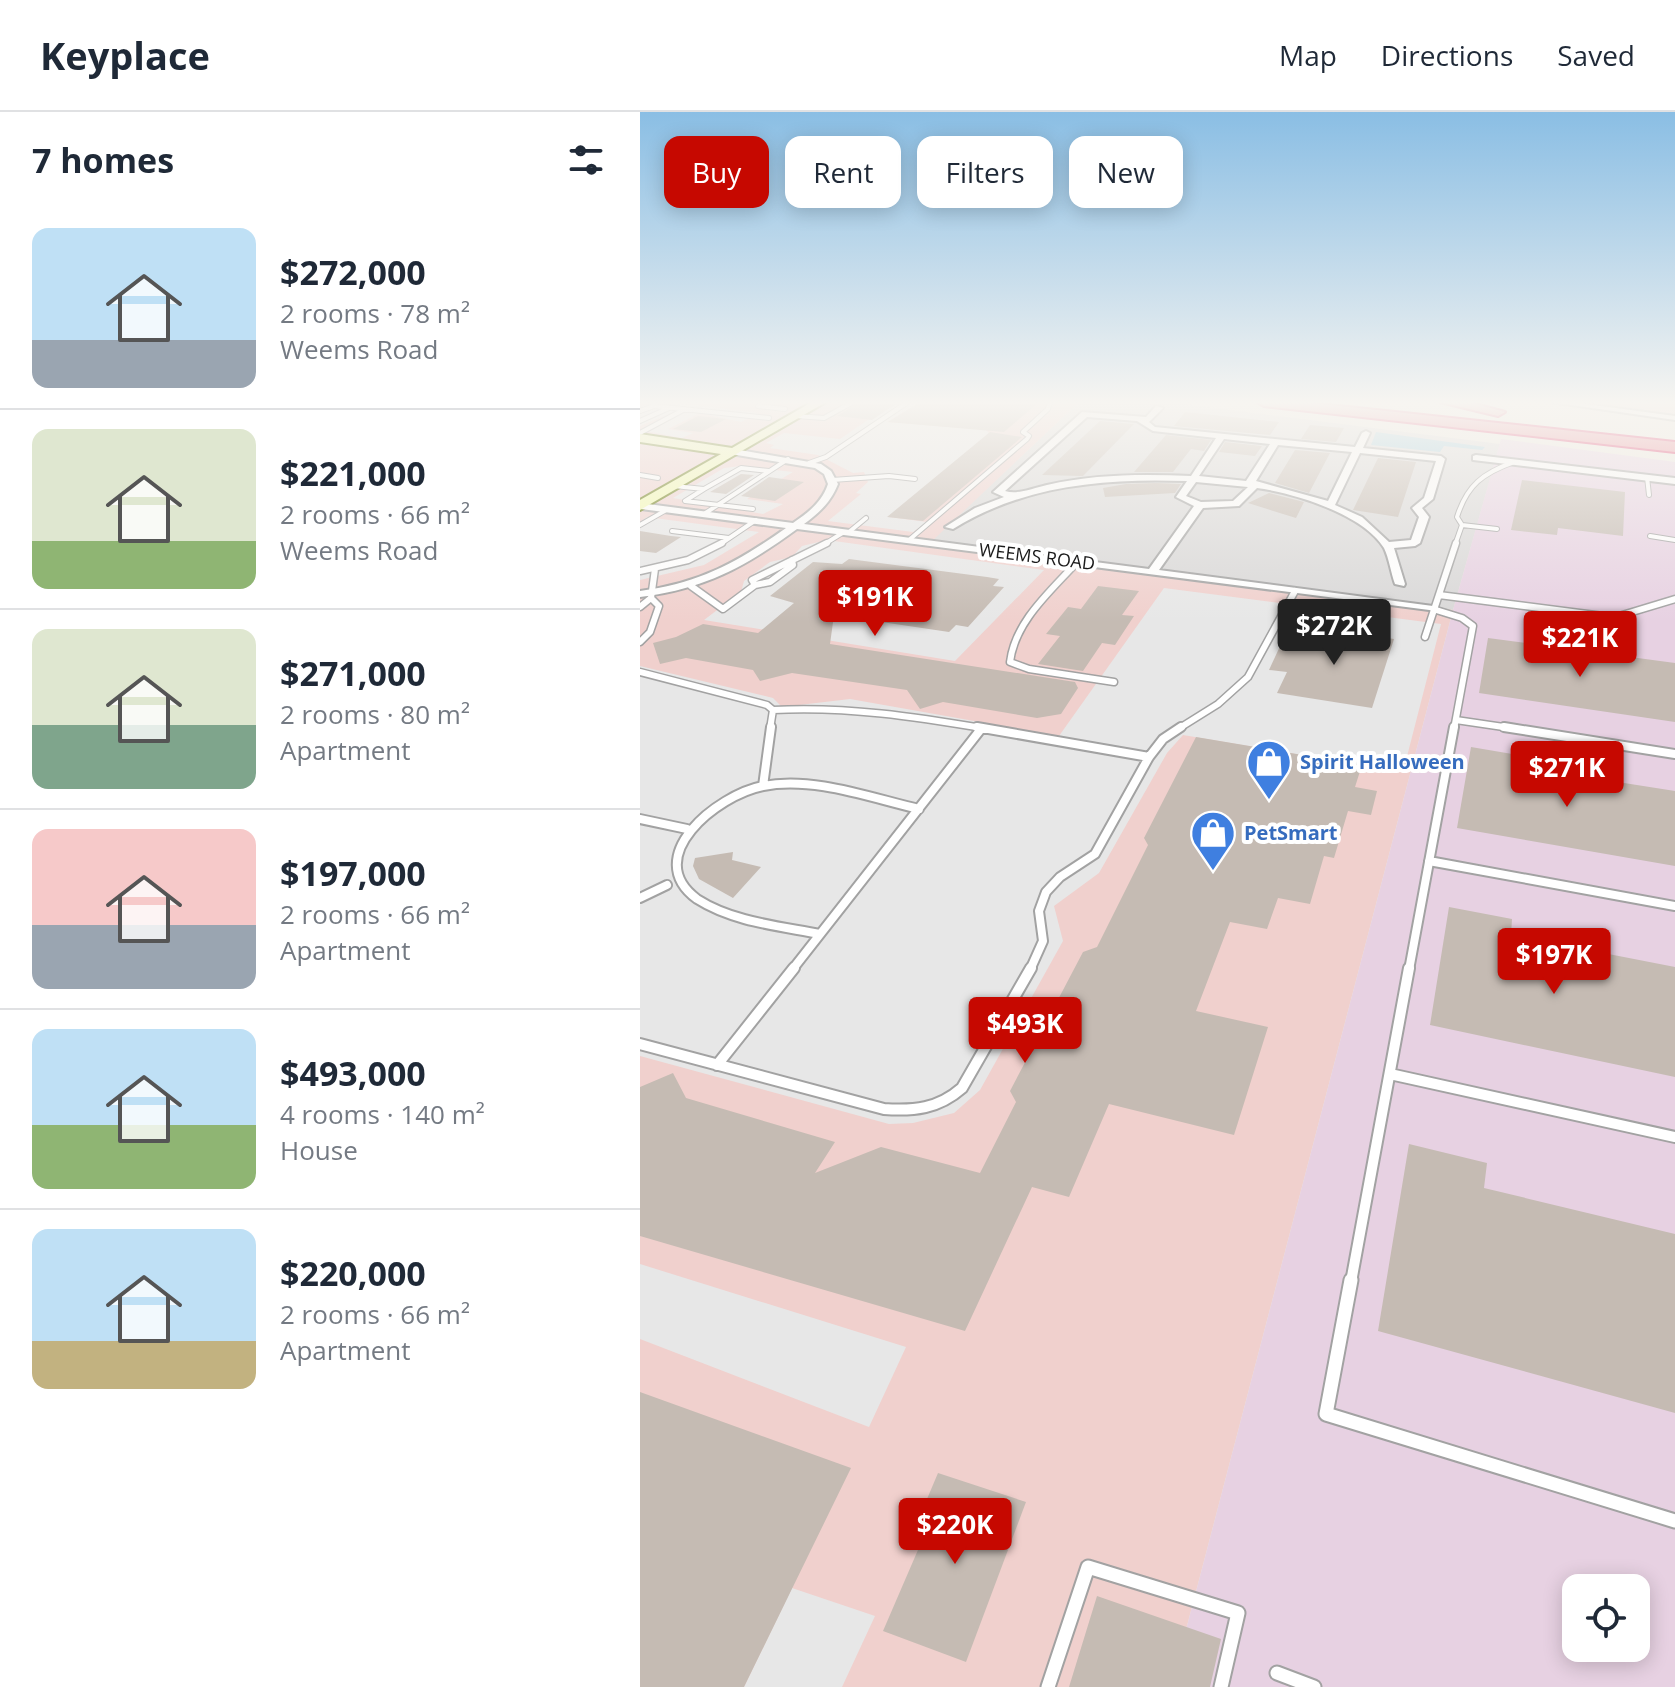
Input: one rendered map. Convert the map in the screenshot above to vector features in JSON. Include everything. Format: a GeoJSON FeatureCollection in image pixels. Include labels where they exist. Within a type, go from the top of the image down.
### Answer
{"type":"FeatureCollection","features":[{"type":"Feature","properties":{"kind":"main road"},"geometry":{"type":"LineString","coordinates":[[640,488],[663,476]]}},
{"type":"Feature","properties":{"kind":"main road"},"geometry":{"type":"LineString","coordinates":[[640,506],[693,476]]}},
{"type":"Feature","properties":{"kind":"street"},"geometry":{"type":"LineString","coordinates":[[648,595],[691,586],[737,568],[797,526],[830,495],[832,480],[829,476]]}},
{"type":"Feature","properties":{"kind":"street"},"geometry":{"type":"LineString","coordinates":[[1013,497],[998,492],[1016,476]]}},
{"type":"Feature","properties":{"kind":"street"},"geometry":{"type":"LineString","coordinates":[[1192,476],[1181,497],[1200,505],[1243,501],[1255,476]]}},
{"type":"Feature","properties":{"kind":"street"},"geometry":{"type":"LineString","coordinates":[[950,527],[1013,497],[1092,479],[1192,476],[1250,483],[1330,506],[1368,528],[1387,545],[1398,564],[1400,584]]}},
{"type":"Feature","properties":{"kind":"street"},"geometry":{"type":"LineString","coordinates":[[1330,506],[1346,476]]}},
{"type":"Feature","properties":{"kind":"street"},"geometry":{"type":"LineString","coordinates":[[1387,545],[1415,543],[1424,517],[1417,508],[1428,499],[1436,476]]}},
{"type":"Feature","properties":{"kind":"street"},"geometry":{"type":"LineString","coordinates":[[1634,476],[1675,481]]}},
{"type":"Feature","properties":{"kind":"street"},"geometry":{"type":"LineString","coordinates":[[1152,572],[1200,505]]}},
{"type":"Feature","properties":{"kind":"street","name":"WEEMS ROAD"},"geometry":{"type":"LineString","coordinates":[[640,506],[704,514],[754,514],[797,526],[1433,609]]}},
{"type":"Feature","properties":{"kind":"lane"},"geometry":{"type":"LineString","coordinates":[[643,476],[658,478]]}},
{"type":"Feature","properties":{"kind":"lane"},"geometry":{"type":"LineString","coordinates":[[732,476],[685,501],[754,514]]}},
{"type":"Feature","properties":{"kind":"lane"},"geometry":{"type":"LineString","coordinates":[[730,489],[748,485],[762,476]]}},
{"type":"Feature","properties":{"kind":"lane"},"geometry":{"type":"LineString","coordinates":[[832,480],[889,476],[915,479]]}},
{"type":"Feature","properties":{"kind":"lane"},"geometry":{"type":"LineString","coordinates":[[909,540],[984,476]]}},
{"type":"Feature","properties":{"kind":"lane"},"geometry":{"type":"LineString","coordinates":[[1462,525],[1457,517],[1464,491],[1480,476]]}},
{"type":"Feature","properties":{"kind":"lane"},"geometry":{"type":"LineString","coordinates":[[750,477],[758,478]]}},
{"type":"Feature","properties":{"kind":"lane"},"geometry":{"type":"LineString","coordinates":[[1647,477],[1649,495]]}},
{"type":"Feature","properties":{"kind":"lane"},"geometry":{"type":"LineString","coordinates":[[674,486],[706,490]]}},
{"type":"Feature","properties":{"kind":"lane"},"geometry":{"type":"LineString","coordinates":[[704,514],[739,487]]}},
{"type":"Feature","properties":{"kind":"lane"},"geometry":{"type":"LineString","coordinates":[[718,496],[729,497]]}},
{"type":"Feature","properties":{"kind":"lane"},"geometry":{"type":"LineString","coordinates":[[640,526],[668,509]]}},
{"type":"Feature","properties":{"kind":"lane"},"geometry":{"type":"LineString","coordinates":[[640,571],[700,557],[730,539],[754,514]]}},
{"type":"Feature","properties":{"kind":"lane"},"geometry":{"type":"LineString","coordinates":[[755,585],[752,580],[773,564],[792,560],[810,548],[826,545],[866,518]]}},
{"type":"Feature","properties":{"kind":"lane"},"geometry":{"type":"LineString","coordinates":[[1462,525],[1497,529]]}},
{"type":"Feature","properties":{"kind":"lane"},"geometry":{"type":"LineString","coordinates":[[1425,637],[1462,525]]}},
{"type":"Feature","properties":{"kind":"lane"},"geometry":{"type":"LineString","coordinates":[[640,526],[654,528]]}},
{"type":"Feature","properties":{"kind":"lane"},"geometry":{"type":"LineString","coordinates":[[672,531],[730,539]]}},
{"type":"Feature","properties":{"kind":"lane"},"geometry":{"type":"LineString","coordinates":[[1650,536],[1675,540]]}},
{"type":"Feature","properties":{"kind":"lane"},"geometry":{"type":"LineString","coordinates":[[691,586],[723,609],[755,585],[770,582],[793,565],[792,560]]}},
{"type":"Feature","properties":{"kind":"lane"},"geometry":{"type":"LineString","coordinates":[[1077,562],[1033,612],[1009,653],[1010,662],[1029,669],[1114,682]]}},
{"type":"Feature","properties":{"kind":"lane"},"geometry":{"type":"LineString","coordinates":[[640,607],[648,595],[655,569]]}},
{"type":"Feature","properties":{"kind":"lane"},"geometry":{"type":"LineString","coordinates":[[640,1044],[884,1109],[906,1111],[948,1102],[962,1088],[1034,962],[1043,941],[1039,911],[1046,892],[1060,877],[1095,854],[1149,757],[1163,739],[1218,704],[1248,677],[1295,591]]}},
{"type":"Feature","properties":{"kind":"lane"},"geometry":{"type":"LineString","coordinates":[[640,642],[650,632],[659,606],[648,595]]}},
{"type":"Feature","properties":{"kind":"lane"},"geometry":{"type":"LineString","coordinates":[[1439,595],[1603,616],[1626,614],[1675,599]]}},
{"type":"Feature","properties":{"kind":"lane"},"geometry":{"type":"LineString","coordinates":[[1433,609],[1462,618],[1473,626],[1326,1414],[1675,1521]]}},
{"type":"Feature","properties":{"kind":"lane"},"geometry":{"type":"LineString","coordinates":[[640,672],[756,701],[773,710],[848,707],[1149,757]]}},
{"type":"Feature","properties":{"kind":"lane"},"geometry":{"type":"LineString","coordinates":[[763,786],[773,710]]}},
{"type":"Feature","properties":{"kind":"lane"},"geometry":{"type":"LineString","coordinates":[[1456,720],[1675,754]]}},
{"type":"Feature","properties":{"kind":"lane"},"geometry":{"type":"LineString","coordinates":[[717,1065],[981,729]]}},
{"type":"Feature","properties":{"kind":"lane"},"geometry":{"type":"LineString","coordinates":[[667,885],[666,868],[676,842],[687,829],[720,804],[763,786],[790,785],[919,809]]}},
{"type":"Feature","properties":{"kind":"lane"},"geometry":{"type":"LineString","coordinates":[[640,819],[687,829]]}},
{"type":"Feature","properties":{"kind":"lane"},"geometry":{"type":"LineString","coordinates":[[1429,861],[1675,906]]}},
{"type":"Feature","properties":{"kind":"lane"},"geometry":{"type":"LineString","coordinates":[[667,885],[698,907],[820,934]]}},
{"type":"Feature","properties":{"kind":"lane"},"geometry":{"type":"LineString","coordinates":[[640,898],[667,885]]}},
{"type":"Feature","properties":{"kind":"lane"},"geometry":{"type":"LineString","coordinates":[[1390,1074],[1675,1137]]}},
{"type":"Feature","properties":{"kind":"lane"},"geometry":{"type":"LineString","coordinates":[[1048,1687],[1088,1567],[1238,1613],[1221,1687]]}},
{"type":"Feature","properties":{"kind":"lane"},"geometry":{"type":"LineString","coordinates":[[1277,1673],[1314,1687]]}},
{"type":"Feature","properties":{"kind":"shaded area"},"geometry":{"type":"Polygon","coordinates":[[[640,476],[1001,476],[930,543],[1453,610],[1171,1687],[640,1687],[640,476]]]}},
{"type":"Feature","properties":{"kind":"shaded area"},"geometry":{"type":"Polygon","coordinates":[[[711,476],[787,476],[747,499],[783,504],[763,514],[673,498],[711,476]]]}},
{"type":"Feature","properties":{"kind":"shaded area"},"geometry":{"type":"Polygon","coordinates":[[[865,476],[938,476],[889,517],[927,522],[913,532],[828,521],[861,494],[856,493],[868,482],[865,476]]]}},
{"type":"Feature","properties":{"kind":"shaded area"},"geometry":{"type":"Polygon","coordinates":[[[1001,476],[1491,476],[1453,610],[929,543],[1001,476]]]}},
{"type":"Feature","properties":{"kind":"shaded area"},"geometry":{"type":"Polygon","coordinates":[[[1491,476],[1675,476],[1675,1687],[1171,1687],[1491,476]]]}},
{"type":"Feature","properties":{"kind":"shaded area"},"geometry":{"type":"Polygon","coordinates":[[[647,517],[759,532],[704,565],[640,580],[640,522],[647,517]]]}},
{"type":"Feature","properties":{"kind":"shaded area"},"geometry":{"type":"Polygon","coordinates":[[[827,540],[1044,570],[955,661],[704,620],[741,592],[744,581],[770,562],[792,557],[802,546],[827,540]]]}},
{"type":"Feature","properties":{"kind":"shaded area"},"geometry":{"type":"Polygon","coordinates":[[[1164,588],[1441,624],[1403,772],[1183,735],[1167,753],[1099,873],[1054,906],[1063,941],[980,1090],[954,1113],[913,1123],[889,1124],[640,1056],[640,666],[773,698],[782,707],[850,699],[1059,736],[1164,588]]]}},
{"type":"Feature","properties":{"kind":"shaded area"},"geometry":{"type":"Polygon","coordinates":[[[640,1264],[906,1347],[869,1427],[640,1339],[640,1264]]]}},
{"type":"Feature","properties":{"kind":"shaded area"},"geometry":{"type":"Polygon","coordinates":[[[792,1588],[875,1616],[842,1687],[744,1687],[792,1588]]]}},
{"type":"Feature","properties":{"kind":"building"},"geometry":{"type":"Polygon","coordinates":[[[738,476],[753,476],[726,494],[710,492],[738,476]]]}},
{"type":"Feature","properties":{"kind":"building"},"geometry":{"type":"Polygon","coordinates":[[[937,476],[977,476],[923,521],[887,517],[937,476]]]}},
{"type":"Feature","properties":{"kind":"building"},"geometry":{"type":"Polygon","coordinates":[[[1280,476],[1318,476],[1309,493],[1275,483],[1280,476]]]}},
{"type":"Feature","properties":{"kind":"building"},"geometry":{"type":"Polygon","coordinates":[[[1370,476],[1412,476],[1398,517],[1353,510],[1370,476]]]}},
{"type":"Feature","properties":{"kind":"building"},"geometry":{"type":"Polygon","coordinates":[[[769,477],[804,482],[775,501],[741,496],[769,477]]]}},
{"type":"Feature","properties":{"kind":"building"},"geometry":{"type":"Polygon","coordinates":[[[1522,480],[1625,492],[1623,536],[1558,528],[1557,535],[1511,530],[1522,480]]]}},
{"type":"Feature","properties":{"kind":"building"},"geometry":{"type":"Polygon","coordinates":[[[1126,484],[1181,484],[1175,493],[1105,497],[1103,488],[1126,484]]]}},
{"type":"Feature","properties":{"kind":"building"},"geometry":{"type":"Polygon","coordinates":[[[1269,493],[1304,502],[1296,518],[1248,503],[1269,493]]]}},
{"type":"Feature","properties":{"kind":"building"},"geometry":{"type":"Polygon","coordinates":[[[640,531],[681,537],[656,553],[640,551],[640,531]]]}},
{"type":"Feature","properties":{"kind":"building"},"geometry":{"type":"Polygon","coordinates":[[[849,559],[999,579],[993,586],[1004,587],[968,627],[956,625],[949,632],[834,615],[830,644],[1075,682],[1078,688],[1061,714],[1037,718],[943,702],[920,709],[907,690],[792,673],[760,681],[753,670],[686,658],[660,664],[653,643],[676,637],[703,624],[758,633],[794,603],[770,596],[813,562],[842,564],[849,559]]]}},
{"type":"Feature","properties":{"kind":"building"},"geometry":{"type":"Polygon","coordinates":[[[1098,586],[1139,591],[1122,615],[1134,616],[1115,645],[1102,643],[1083,671],[1038,664],[1060,636],[1046,634],[1068,607],[1081,609],[1098,586]]]}},
{"type":"Feature","properties":{"kind":"building"},"geometry":{"type":"Polygon","coordinates":[[[1308,627],[1394,639],[1372,708],[1277,693],[1287,672],[1269,670],[1282,642],[1299,645],[1308,627]]]}},
{"type":"Feature","properties":{"kind":"building"},"geometry":{"type":"Polygon","coordinates":[[[1488,638],[1675,663],[1675,722],[1479,693],[1488,638]]]}},
{"type":"Feature","properties":{"kind":"building"},"geometry":{"type":"Polygon","coordinates":[[[1196,737],[1362,765],[1355,787],[1377,791],[1371,815],[1348,811],[1334,858],[1324,856],[1310,904],[1278,898],[1267,929],[1230,922],[1196,1011],[1268,1027],[1234,1135],[1109,1104],[1069,1197],[1032,1187],[965,1331],[640,1236],[640,1087],[673,1073],[686,1098],[835,1142],[815,1173],[881,1147],[980,1173],[1016,1102],[1010,1091],[1083,952],[1097,947],[1148,845],[1144,838],[1196,737]]]}},
{"type":"Feature","properties":{"kind":"building"},"geometry":{"type":"Polygon","coordinates":[[[1471,747],[1524,756],[1523,767],[1675,791],[1675,866],[1457,828],[1471,747]]]}},
{"type":"Feature","properties":{"kind":"building"},"geometry":{"type":"Polygon","coordinates":[[[733,852],[732,860],[761,867],[733,898],[699,879],[693,866],[695,858],[733,852]]]}},
{"type":"Feature","properties":{"kind":"building"},"geometry":{"type":"Polygon","coordinates":[[[1449,907],[1512,919],[1511,935],[1675,967],[1675,1077],[1430,1025],[1449,907]]]}},
{"type":"Feature","properties":{"kind":"building"},"geometry":{"type":"Polygon","coordinates":[[[1409,1144],[1487,1163],[1484,1188],[1675,1234],[1675,1413],[1378,1331],[1409,1144]]]}},
{"type":"Feature","properties":{"kind":"building"},"geometry":{"type":"Polygon","coordinates":[[[640,1392],[851,1468],[744,1687],[640,1687],[640,1392]]]}},
{"type":"Feature","properties":{"kind":"building"},"geometry":{"type":"Polygon","coordinates":[[[938,1473],[1026,1502],[966,1662],[883,1631],[927,1529],[916,1525],[938,1473]]]}},
{"type":"Feature","properties":{"kind":"building"},"geometry":{"type":"Polygon","coordinates":[[[1097,1596],[1221,1639],[1210,1687],[1069,1687],[1097,1596]]]}},
{"type":"Feature","properties":{"kind":"place","name":"Spirit Halloween"},"geometry":{"type":"Point","coordinates":[1269,801]}},
{"type":"Feature","properties":{"kind":"place","name":"PetSmart"},"geometry":{"type":"Point","coordinates":[1213,872]}}]}
